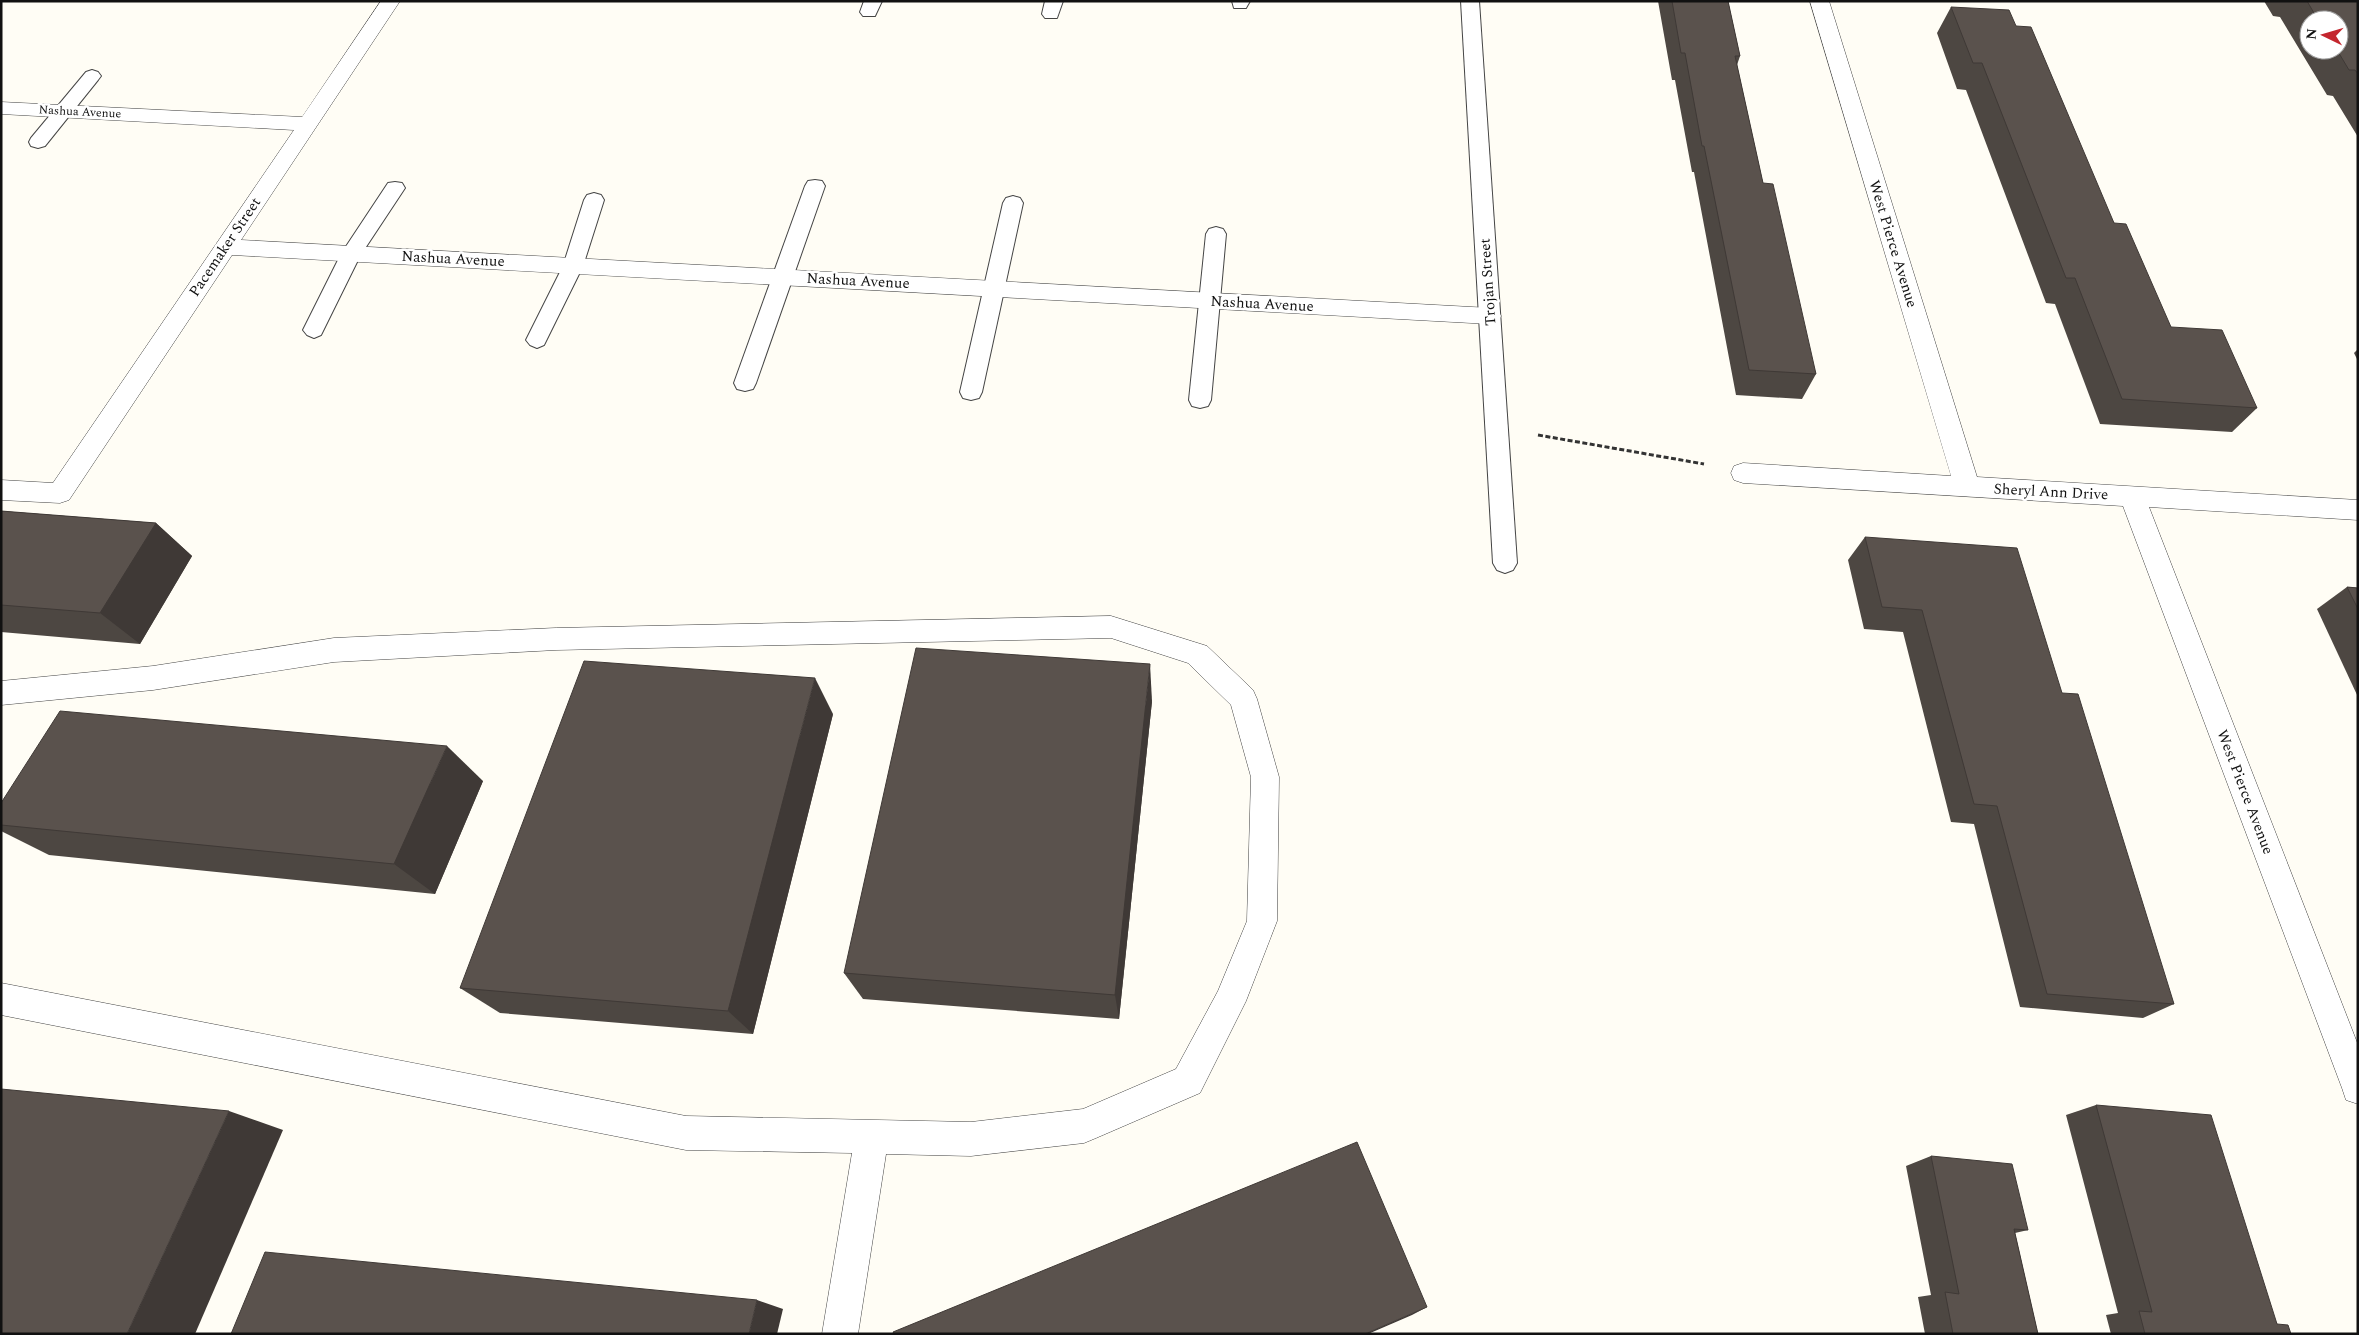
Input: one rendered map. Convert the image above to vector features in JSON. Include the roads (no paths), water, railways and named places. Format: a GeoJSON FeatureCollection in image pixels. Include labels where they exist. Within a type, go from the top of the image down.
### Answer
{"type":"FeatureCollection","features":[{"type":"Feature","properties":{"kind":"street","name":"Pacemaker Street"},"geometry":{"type":"LineString","coordinates":[[1,490],[60,493],[391,1]]}},
{"type":"Feature","properties":{"kind":"street","name":"West Pierce Avenue"},"geometry":{"type":"LineString","coordinates":[[1819,1],[1967,487]]}},
{"type":"Feature","properties":{"kind":"street","name":"Nashua Avenue"},"geometry":{"type":"LineString","coordinates":[[1,108],[308,124]]}},
{"type":"Feature","properties":{"kind":"street","name":"Nashua Avenue"},"geometry":{"type":"LineString","coordinates":[[225,247],[1490,316]]}},
{"type":"Feature","properties":{"kind":"street","name":"Sheryl Ann Drive"},"geometry":{"type":"LineString","coordinates":[[1743,473],[2358,510]]}},
{"type":"Feature","properties":{"kind":"street","name":"West Pierce Avenue"},"geometry":{"type":"LineString","coordinates":[[2132,496],[2358,1088]]}},
{"type":"Feature","properties":{"kind":"street"},"geometry":{"type":"LineString","coordinates":[[1,693],[153,678],[334,650],[556,638],[1111,627],[1197,654],[1243,699],[1265,777],[1262,921],[1230,1001],[1188,1081],[1084,1126],[971,1139],[686,1133],[1,999]]}},
{"type":"Feature","properties":{"kind":"street"},"geometry":{"type":"LineString","coordinates":[[840,1334],[872,1137]]}},
{"type":"Feature","properties":{"kind":"lane","name":"Trojan Street"},"geometry":{"type":"LineString","coordinates":[[1470,1],[1505,563]]}},
{"type":"Feature","properties":{"kind":"lane"},"geometry":{"type":"LineString","coordinates":[[38,142],[92,76]]}},
{"type":"Feature","properties":{"kind":"lane"},"geometry":{"type":"LineString","coordinates":[[745,383],[815,186]]}},
{"type":"Feature","properties":{"kind":"lane"},"geometry":{"type":"LineString","coordinates":[[314,330],[351,254],[394,188]]}},
{"type":"Feature","properties":{"kind":"lane"},"geometry":{"type":"LineString","coordinates":[[537,340],[573,266],[594,200]]}},
{"type":"Feature","properties":{"kind":"lane"},"geometry":{"type":"LineString","coordinates":[[971,392],[1013,203]]}},
{"type":"Feature","properties":{"kind":"lane"},"geometry":{"type":"LineString","coordinates":[[1200,400],[1216,234]]}}]}
